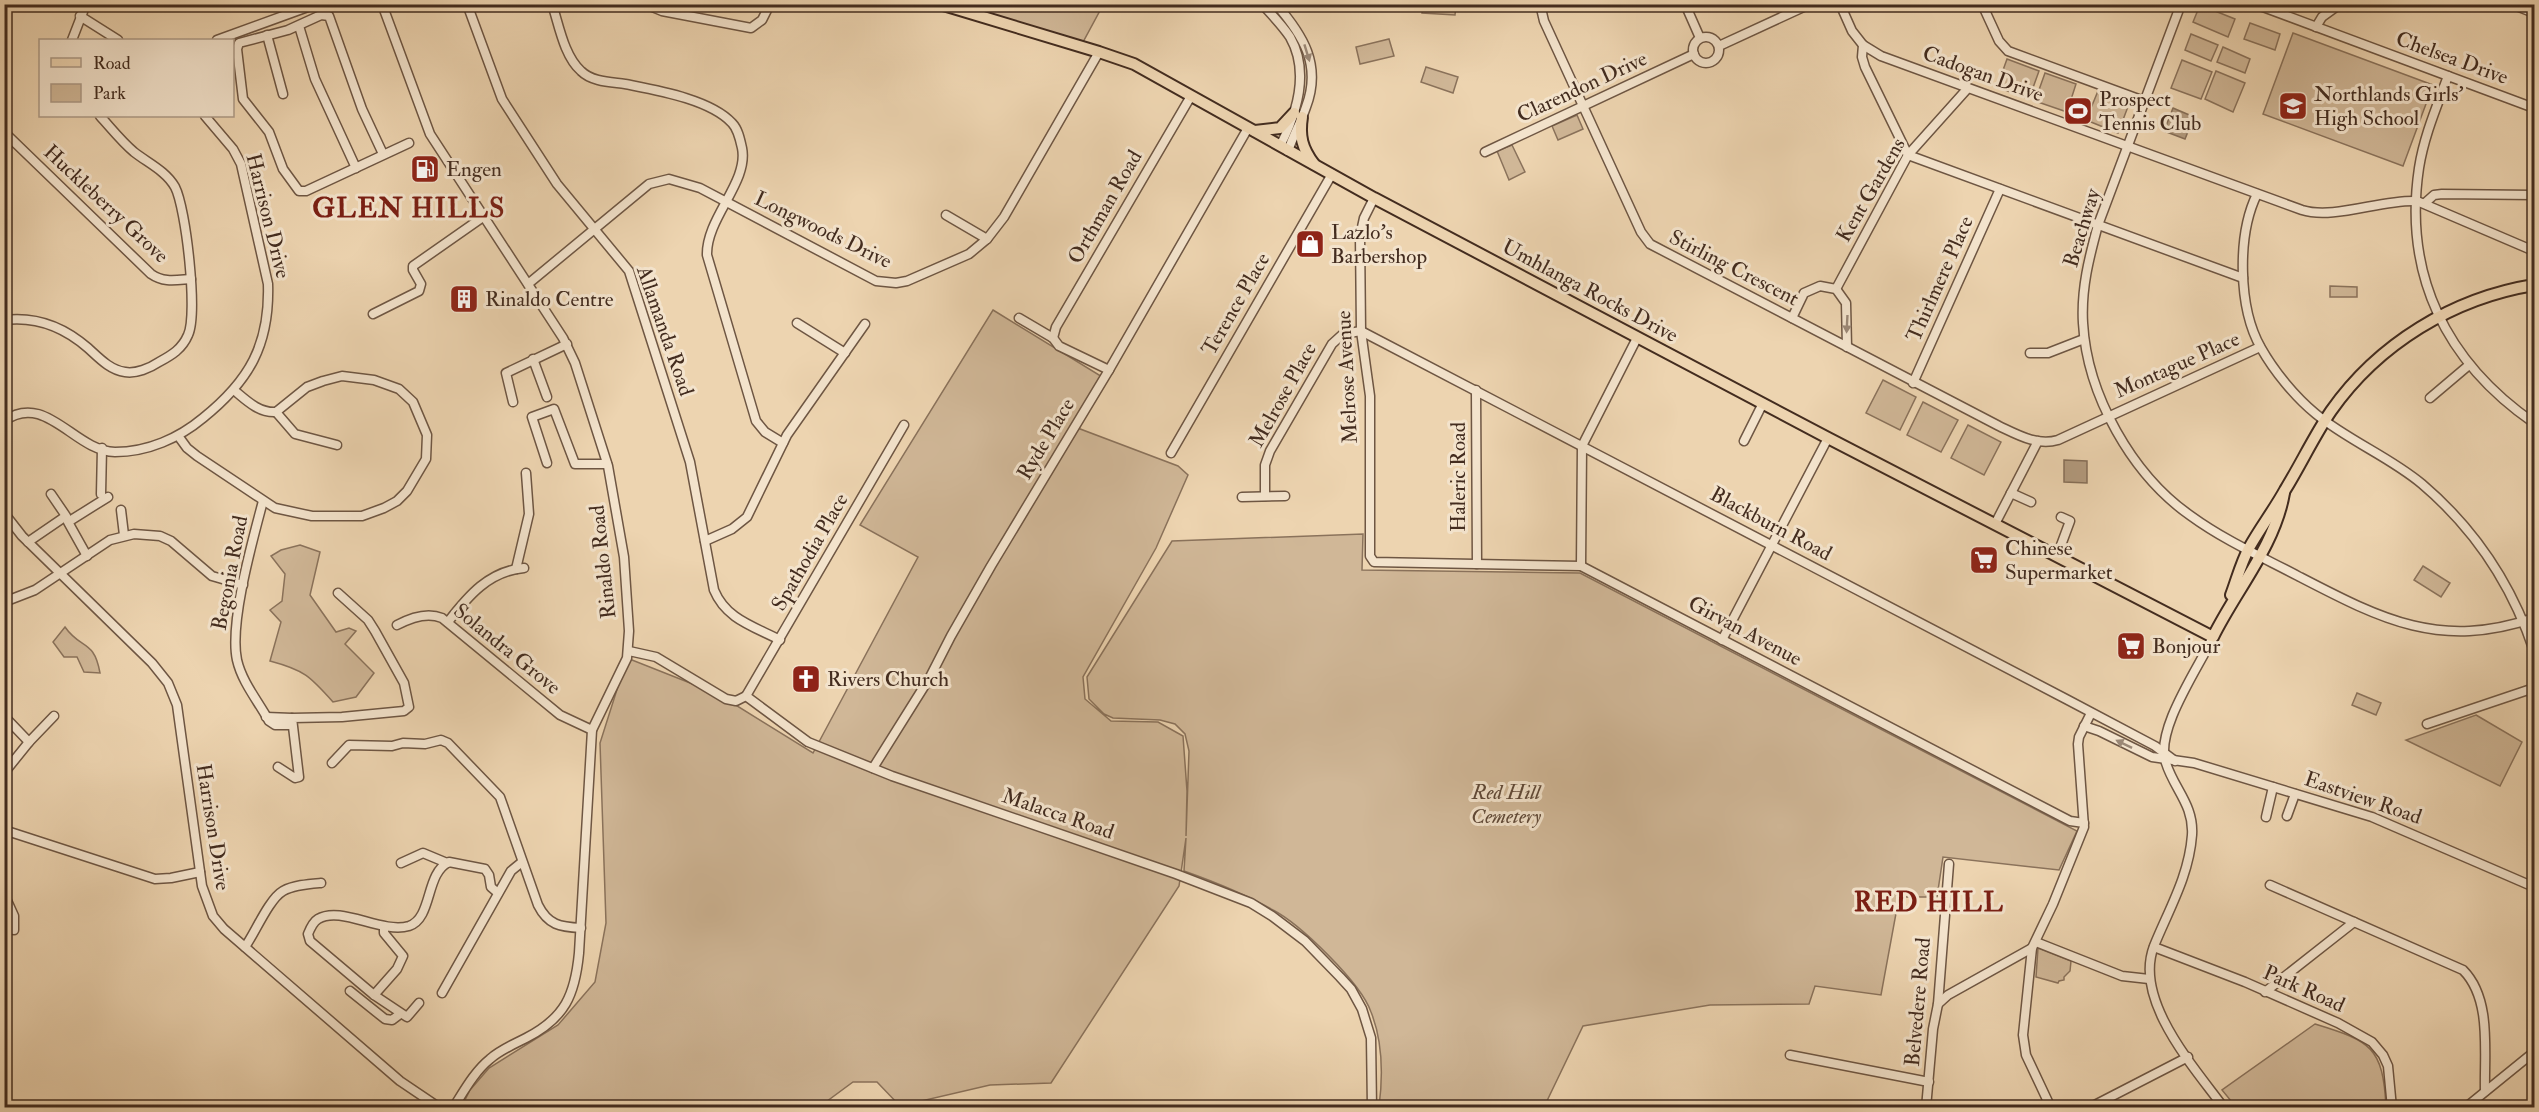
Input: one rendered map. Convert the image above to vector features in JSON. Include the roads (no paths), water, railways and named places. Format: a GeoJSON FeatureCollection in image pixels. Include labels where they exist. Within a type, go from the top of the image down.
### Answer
{"type":"FeatureCollection","features":[{"type":"Feature","properties":{"kind":"main road","name":"Umhlanga Rocks Drive"},"geometry":{"type":"LineString","coordinates":[[940,4],[1099,51],[1134,64],[1374,198],[1637,338],[2213,637]]}},
{"type":"Feature","properties":{"kind":"main road"},"geometry":{"type":"LineString","coordinates":[[1252,130],[1264,132],[1280,128],[1299,111]]}},
{"type":"Feature","properties":{"kind":"main road"},"geometry":{"type":"LineString","coordinates":[[1299,111],[1303,147],[1315,165]]}},
{"type":"Feature","properties":{"kind":"main road"},"geometry":{"type":"LineString","coordinates":[[2194,628],[2211,626],[2227,608],[2248,549],[2284,493],[2325,421],[2347,391],[2376,361],[2398,342],[2439,316],[2490,295],[2535,285]]}},
{"type":"Feature","properties":{"kind":"main road"},"geometry":{"type":"LineString","coordinates":[[2213,637],[2227,608],[2260,556],[2278,514],[2284,493]]}},
{"type":"Feature","properties":{"kind":"street"},"geometry":{"type":"LineString","coordinates":[[72,39],[86,4]]}},
{"type":"Feature","properties":{"kind":"street"},"geometry":{"type":"LineString","coordinates":[[220,39],[316,4]]}},
{"type":"Feature","properties":{"kind":"street","name":"Rinaldo Road"},"geometry":{"type":"LineString","coordinates":[[381,4],[430,134],[567,344],[607,464],[624,556],[629,651],[592,730],[580,928],[572,995],[559,1015],[545,1027],[490,1059],[473,1077],[453,1107]]}},
{"type":"Feature","properties":{"kind":"street","name":"Allamanda Road"},"geometry":{"type":"LineString","coordinates":[[467,4],[502,99],[557,184],[624,265],[633,281],[690,462],[714,590],[722,606],[735,617],[780,640]]}},
{"type":"Feature","properties":{"kind":"street"},"geometry":{"type":"LineString","coordinates":[[552,4],[570,56],[582,72],[598,80],[680,97],[718,113],[734,124],[743,160],[708,240],[708,264],[756,421],[765,432],[783,443]]}},
{"type":"Feature","properties":{"kind":"street"},"geometry":{"type":"LineString","coordinates":[[645,4],[662,11],[751,28],[762,20],[770,4]]}},
{"type":"Feature","properties":{"kind":"street"},"geometry":{"type":"LineString","coordinates":[[1263,4],[1283,28],[1296,51],[1300,76],[1299,111]]}},
{"type":"Feature","properties":{"kind":"street"},"geometry":{"type":"LineString","coordinates":[[1276,4],[1292,23],[1307,48],[1312,78],[1284,148]]}},
{"type":"Feature","properties":{"kind":"street","name":"Stirling Crescent"},"geometry":{"type":"LineString","coordinates":[[1540,4],[1544,21],[1641,232],[1650,244],[1913,383],[2021,437],[2052,442],[2065,438],[2109,415]]}},
{"type":"Feature","properties":{"kind":"street"},"geometry":{"type":"LineString","coordinates":[[1685,4],[1700,38]]}},
{"type":"Feature","properties":{"kind":"street"},"geometry":{"type":"LineString","coordinates":[[1719,46],[1810,4]]}},
{"type":"Feature","properties":{"kind":"street"},"geometry":{"type":"LineString","coordinates":[[1840,4],[1852,31],[1863,45],[1862,57],[1865,67],[1899,142],[1908,155],[2243,278]]}},
{"type":"Feature","properties":{"kind":"street"},"geometry":{"type":"LineString","coordinates":[[1982,4],[1999,41],[2008,51],[2144,101]]}},
{"type":"Feature","properties":{"kind":"street","name":"Beachway"},"geometry":{"type":"LineString","coordinates":[[2181,4],[2098,225],[2085,277],[2084,339],[2094,376],[2109,415],[2132,454],[2163,492],[2190,516],[2260,556],[2363,609],[2403,624],[2425,629],[2460,632],[2492,629],[2535,618]]}},
{"type":"Feature","properties":{"kind":"street","name":"Chelsea Drive"},"geometry":{"type":"LineString","coordinates":[[2255,4],[2535,108]]}},
{"type":"Feature","properties":{"kind":"street"},"geometry":{"type":"LineString","coordinates":[[2316,27],[2322,17],[2340,4]]}},
{"type":"Feature","properties":{"kind":"street"},"geometry":{"type":"LineString","coordinates":[[2511,4],[2535,13]]}},
{"type":"Feature","properties":{"kind":"street"},"geometry":{"type":"LineString","coordinates":[[383,154],[362,109],[332,19],[324,14],[308,19],[299,26],[238,45],[242,95],[246,105],[272,136],[287,177],[297,190],[302,192],[409,142]]}},
{"type":"Feature","properties":{"kind":"street"},"geometry":{"type":"LineString","coordinates":[[81,16],[116,39]]}},
{"type":"Feature","properties":{"kind":"street"},"geometry":{"type":"LineString","coordinates":[[280,17],[285,31]]}},
{"type":"Feature","properties":{"kind":"street"},"geometry":{"type":"LineString","coordinates":[[299,26],[315,80],[356,168]]}},
{"type":"Feature","properties":{"kind":"street"},"geometry":{"type":"LineString","coordinates":[[267,35],[283,94]]}},
{"type":"Feature","properties":{"kind":"street"},"geometry":{"type":"LineString","coordinates":[[1709,37],[1719,46],[1716,59],[1708,63],[1699,61],[1694,54],[1694,45],[1700,38],[1709,37]]}},
{"type":"Feature","properties":{"kind":"street","name":"Cadogan Drive"},"geometry":{"type":"LineString","coordinates":[[1863,45],[1881,56],[2302,210],[2318,213],[2400,201],[2421,202],[2535,251]]}},
{"type":"Feature","properties":{"kind":"street","name":"Longwoods Drive"},"geometry":{"type":"LineString","coordinates":[[528,284],[649,184],[662,179],[683,181],[866,276],[886,283],[908,281],[957,260],[978,248],[987,239],[1004,217],[1099,51]]}},
{"type":"Feature","properties":{"kind":"street","name":"Clarendon Drive"},"geometry":{"type":"LineString","coordinates":[[1485,152],[1694,54]]}},
{"type":"Feature","properties":{"kind":"street"},"geometry":{"type":"LineString","coordinates":[[2448,76],[2421,157],[2421,202],[2415,236],[2425,284],[2439,316],[2469,365],[2502,399],[2535,423]]}},
{"type":"Feature","properties":{"kind":"street","name":"Kent Gardens"},"geometry":{"type":"LineString","coordinates":[[1836,289],[1908,155],[1968,88]]}},
{"type":"Feature","properties":{"kind":"street","name":"Orthman Road"},"geometry":{"type":"LineString","coordinates":[[1053,338],[1056,327],[1083,279],[1191,96]]}},
{"type":"Feature","properties":{"kind":"street"},"geometry":{"type":"LineString","coordinates":[[4,320],[22,318],[46,323],[76,338],[110,367],[124,372],[141,370],[175,353],[184,344],[193,320],[191,279],[179,197],[169,179],[121,140],[101,117]]}},
{"type":"Feature","properties":{"kind":"street","name":"Harrison Drive"},"geometry":{"type":"LineString","coordinates":[[4,421],[23,412],[37,412],[74,435],[102,448],[115,452],[123,451],[163,443],[179,437],[235,391],[254,362],[259,347],[268,302],[268,284],[241,164],[233,149],[206,117]]}},
{"type":"Feature","properties":{"kind":"street","name":"Ryde Place"},"geometry":{"type":"LineString","coordinates":[[873,768],[930,677],[985,576],[1252,130]]}},
{"type":"Feature","properties":{"kind":"street","name":"Huckleberry Grove"},"geometry":{"type":"LineString","coordinates":[[4,132],[151,274],[170,281],[191,279]]}},
{"type":"Feature","properties":{"kind":"street","name":"Terence Place"},"geometry":{"type":"LineString","coordinates":[[1171,453],[1332,174]]}},
{"type":"Feature","properties":{"kind":"street","name":"Thirlmere Place"},"geometry":{"type":"LineString","coordinates":[[1913,383],[2000,189]]}},
{"type":"Feature","properties":{"kind":"street"},"geometry":{"type":"LineString","coordinates":[[2257,194],[2246,225],[2243,278],[2251,319],[2260,347],[2286,383],[2315,413],[2421,483],[2447,507],[2492,561],[2524,621],[2535,651]]}},
{"type":"Feature","properties":{"kind":"street"},"geometry":{"type":"LineString","coordinates":[[2421,202],[2434,195],[2442,194],[2535,195]]}},
{"type":"Feature","properties":{"kind":"street","name":"Melrose Avenue"},"geometry":{"type":"LineString","coordinates":[[1370,556],[1370,396],[1361,331],[1360,236],[1364,218],[1374,198]]}},
{"type":"Feature","properties":{"kind":"street"},"geometry":{"type":"LineString","coordinates":[[946,215],[987,239]]}},
{"type":"Feature","properties":{"kind":"street"},"geometry":{"type":"LineString","coordinates":[[373,314],[419,291],[421,284],[412,268],[420,260],[483,217]]}},
{"type":"Feature","properties":{"kind":"street"},"geometry":{"type":"LineString","coordinates":[[1792,318],[1799,300],[1809,290],[1820,286],[1836,289],[1846,303],[1847,347]]}},
{"type":"Feature","properties":{"kind":"street"},"geometry":{"type":"LineString","coordinates":[[1019,318],[1053,338],[1059,346],[1109,370]]}},
{"type":"Feature","properties":{"kind":"street"},"geometry":{"type":"LineString","coordinates":[[796,323],[845,353]]}},
{"type":"Feature","properties":{"kind":"street"},"geometry":{"type":"LineString","coordinates":[[705,541],[738,525],[747,517],[783,443],[865,324]]}},
{"type":"Feature","properties":{"kind":"street","name":"Blackburn Road"},"geometry":{"type":"LineString","coordinates":[[1361,331],[2091,713],[2164,756]]}},
{"type":"Feature","properties":{"kind":"street","name":"Melrose Place"},"geometry":{"type":"LineString","coordinates":[[1265,496],[1265,465],[1270,451],[1332,344],[1343,334],[1361,331]]}},
{"type":"Feature","properties":{"kind":"street"},"geometry":{"type":"LineString","coordinates":[[1581,566],[1582,446],[1637,338]]}},
{"type":"Feature","properties":{"kind":"street"},"geometry":{"type":"LineString","coordinates":[[2030,353],[2048,353],[2084,339]]}},
{"type":"Feature","properties":{"kind":"street"},"geometry":{"type":"LineString","coordinates":[[513,402],[506,373],[567,344]]}},
{"type":"Feature","properties":{"kind":"street","name":"Montague Place"},"geometry":{"type":"LineString","coordinates":[[2109,415],[2260,347]]}},
{"type":"Feature","properties":{"kind":"street"},"geometry":{"type":"LineString","coordinates":[[533,359],[547,397]]}},
{"type":"Feature","properties":{"kind":"street"},"geometry":{"type":"LineString","coordinates":[[2430,398],[2469,365]]}},
{"type":"Feature","properties":{"kind":"street"},"geometry":{"type":"LineString","coordinates":[[179,437],[197,456],[263,501],[287,512],[312,516],[362,516],[374,513],[397,501],[407,491],[422,468],[427,450],[424,424],[413,402],[399,389],[368,379],[342,376],[307,387],[276,412]]}},
{"type":"Feature","properties":{"kind":"street","name":"Haleric Road"},"geometry":{"type":"LineString","coordinates":[[1476,390],[1477,564]]}},
{"type":"Feature","properties":{"kind":"street"},"geometry":{"type":"LineString","coordinates":[[235,391],[258,409],[276,412],[295,434],[337,445]]}},
{"type":"Feature","properties":{"kind":"street"},"geometry":{"type":"LineString","coordinates":[[1744,441],[1763,403]]}},
{"type":"Feature","properties":{"kind":"street"},"geometry":{"type":"LineString","coordinates":[[547,463],[532,417],[554,409],[574,464],[607,464]]}},
{"type":"Feature","properties":{"kind":"street","name":"Spathodia Place"},"geometry":{"type":"LineString","coordinates":[[746,696],[904,424]]}},
{"type":"Feature","properties":{"kind":"street"},"geometry":{"type":"LineString","coordinates":[[1722,640],[1828,438]]}},
{"type":"Feature","properties":{"kind":"street"},"geometry":{"type":"LineString","coordinates":[[1995,524],[2038,441]]}},
{"type":"Feature","properties":{"kind":"street"},"geometry":{"type":"LineString","coordinates":[[87,556],[68,522],[104,495],[102,448]]}},
{"type":"Feature","properties":{"kind":"street"},"geometry":{"type":"LineString","coordinates":[[448,622],[475,590],[500,574],[520,568],[529,514],[526,473]]}},
{"type":"Feature","properties":{"kind":"street"},"geometry":{"type":"LineString","coordinates":[[2011,493],[2031,502]]}},
{"type":"Feature","properties":{"kind":"street"},"geometry":{"type":"LineString","coordinates":[[28,542],[66,516],[51,494]]}},
{"type":"Feature","properties":{"kind":"street"},"geometry":{"type":"LineString","coordinates":[[1242,497],[1285,496]]}},
{"type":"Feature","properties":{"kind":"street","name":"Begonia Road"},"geometry":{"type":"LineString","coordinates":[[263,501],[243,585],[236,652],[241,672],[266,717],[275,725],[292,721]]}},
{"type":"Feature","properties":{"kind":"street"},"geometry":{"type":"LineString","coordinates":[[121,510],[124,535]]}},
{"type":"Feature","properties":{"kind":"street","name":"Harrison Drive"},"geometry":{"type":"LineString","coordinates":[[4,513],[28,542],[153,663],[163,674],[173,693],[179,716],[200,872],[206,902],[213,916],[224,929],[400,1081],[440,1107]]}},
{"type":"Feature","properties":{"kind":"street"},"geometry":{"type":"LineString","coordinates":[[2057,556],[2070,521],[2061,517]]}},
{"type":"Feature","properties":{"kind":"street"},"geometry":{"type":"LineString","coordinates":[[4,602],[35,590],[110,540],[124,535],[160,536],[182,548],[216,578],[243,585]]}},
{"type":"Feature","properties":{"kind":"street","name":"Girvan Avenue"},"geometry":{"type":"LineString","coordinates":[[1370,556],[1374,562],[1382,564],[1581,566],[2070,821],[2085,823]]}},
{"type":"Feature","properties":{"kind":"street"},"geometry":{"type":"LineString","coordinates":[[278,767],[295,778],[299,777],[292,721],[404,711],[409,707],[404,683],[375,631],[368,620],[338,593]]}},
{"type":"Feature","properties":{"kind":"street","name":"Solandra Grove"},"geometry":{"type":"LineString","coordinates":[[397,625],[410,619],[437,615],[560,715],[592,730]]}},
{"type":"Feature","properties":{"kind":"street"},"geometry":{"type":"LineString","coordinates":[[2213,637],[2169,724],[2164,756],[2192,816],[2192,838],[2183,881],[2154,947],[2149,978],[2160,1009],[2188,1058],[2224,1107]]}},
{"type":"Feature","properties":{"kind":"street"},"geometry":{"type":"LineString","coordinates":[[629,651],[656,657],[726,699],[736,701],[746,696]]}},
{"type":"Feature","properties":{"kind":"street"},"geometry":{"type":"LineString","coordinates":[[2427,724],[2535,688]]}},
{"type":"Feature","properties":{"kind":"street","name":"Malacca Road"},"geometry":{"type":"LineString","coordinates":[[746,696],[808,742],[873,768],[1176,874],[1251,903],[1272,916],[1305,941],[1340,977],[1351,989],[1362,1009],[1371,1038],[1372,1107]]}},
{"type":"Feature","properties":{"kind":"street"},"geometry":{"type":"LineString","coordinates":[[2051,1107],[2023,1046],[2034,945],[2085,823],[2078,744],[2091,713]]}},
{"type":"Feature","properties":{"kind":"street"},"geometry":{"type":"LineString","coordinates":[[4,716],[28,742]]}},
{"type":"Feature","properties":{"kind":"street"},"geometry":{"type":"LineString","coordinates":[[4,773],[28,742],[54,716]]}},
{"type":"Feature","properties":{"kind":"street"},"geometry":{"type":"LineString","coordinates":[[2084,726],[2140,752],[2164,756]]}},
{"type":"Feature","properties":{"kind":"street"},"geometry":{"type":"LineString","coordinates":[[332,763],[349,745],[385,747],[404,743],[425,744],[446,741],[500,798],[538,905],[546,919],[554,925],[580,928]]}},
{"type":"Feature","properties":{"kind":"street","name":"Eastview Road"},"geometry":{"type":"LineString","coordinates":[[2164,756],[2372,817],[2535,887]]}},
{"type":"Feature","properties":{"kind":"street"},"geometry":{"type":"LineString","coordinates":[[2266,817],[2273,787]]}},
{"type":"Feature","properties":{"kind":"street"},"geometry":{"type":"LineString","coordinates":[[2287,816],[2295,794]]}},
{"type":"Feature","properties":{"kind":"street"},"geometry":{"type":"LineString","coordinates":[[4,830],[155,879],[200,872]]}},
{"type":"Feature","properties":{"kind":"street"},"geometry":{"type":"LineString","coordinates":[[401,863],[423,853],[447,863],[485,869],[491,887],[498,893]]}},
{"type":"Feature","properties":{"kind":"street"},"geometry":{"type":"LineString","coordinates":[[442,993],[511,871],[522,862]]}},
{"type":"Feature","properties":{"kind":"street"},"geometry":{"type":"LineString","coordinates":[[419,1003],[409,1017],[400,1014],[310,941],[308,934],[316,921],[323,918],[347,916],[384,927],[405,926],[416,921],[426,907],[431,886],[447,863]]}},
{"type":"Feature","properties":{"kind":"street","name":"Belvedere Road"},"geometry":{"type":"LineString","coordinates":[[1926,1107],[1933,1029],[1938,1004],[1950,864]]}},
{"type":"Feature","properties":{"kind":"street"},"geometry":{"type":"LineString","coordinates":[[245,947],[282,891],[321,883]]}},
{"type":"Feature","properties":{"kind":"street"},"geometry":{"type":"LineString","coordinates":[[2270,885],[2456,965],[2469,976],[2482,1000],[2483,1107]]}},
{"type":"Feature","properties":{"kind":"street"},"geometry":{"type":"LineString","coordinates":[[4,894],[14,916],[14,930]]}},
{"type":"Feature","properties":{"kind":"street"},"geometry":{"type":"LineString","coordinates":[[2265,992],[2354,922]]}},
{"type":"Feature","properties":{"kind":"street"},"geometry":{"type":"LineString","coordinates":[[374,995],[397,969],[404,956],[384,933],[384,927]]}},
{"type":"Feature","properties":{"kind":"street"},"geometry":{"type":"LineString","coordinates":[[1938,1004],[1948,995],[2034,945],[2122,976],[2149,978]]}},
{"type":"Feature","properties":{"kind":"street","name":"Park Road"},"geometry":{"type":"LineString","coordinates":[[2154,947],[2218,970],[2362,1035],[2377,1046],[2388,1066],[2392,1107]]}},
{"type":"Feature","properties":{"kind":"street"},"geometry":{"type":"LineString","coordinates":[[350,991],[385,1019],[392,1020],[400,1014]]}},
{"type":"Feature","properties":{"kind":"street"},"geometry":{"type":"LineString","coordinates":[[2465,1107],[2535,1052]]}},
{"type":"Feature","properties":{"kind":"street"},"geometry":{"type":"LineString","coordinates":[[1790,1055],[1929,1082]]}},
{"type":"Feature","properties":{"kind":"street"},"geometry":{"type":"LineString","coordinates":[[2089,1107],[2188,1058]]}},
{"type":"Feature","properties":{"kind":"place","name":"Northlands Girls' High School"},"geometry":{"type":"Point","coordinates":[2293,106]}},
{"type":"Feature","properties":{"kind":"place","name":"Prospect Tennis Club"},"geometry":{"type":"Point","coordinates":[2078,111]}},
{"type":"Feature","properties":{"kind":"place","name":"Engen"},"geometry":{"type":"Point","coordinates":[425,169]}},
{"type":"Feature","properties":{"kind":"place","name":"Lazlo's Barbershop"},"geometry":{"type":"Point","coordinates":[1310,244]}},
{"type":"Feature","properties":{"kind":"place","name":"Rinaldo Centre"},"geometry":{"type":"Point","coordinates":[464,299]}},
{"type":"Feature","properties":{"kind":"place","name":"Chinese Supermarket"},"geometry":{"type":"Point","coordinates":[1984,560]}},
{"type":"Feature","properties":{"kind":"place","name":"Bonjour"},"geometry":{"type":"Point","coordinates":[2131,646]}},
{"type":"Feature","properties":{"kind":"place","name":"Rivers Church"},"geometry":{"type":"Point","coordinates":[806,679]}},
{"type":"Feature","properties":{"kind":"district","name":"GLEN HILLS"},"geometry":{"type":"Point","coordinates":[409,208]}},
{"type":"Feature","properties":{"kind":"district","name":"RED HILL"},"geometry":{"type":"Point","coordinates":[1929,902]}},
{"type":"Feature","properties":{"kind":"park label","name":"Red Hill Cemetery"},"geometry":{"type":"Point","coordinates":[1506,804]}}]}
